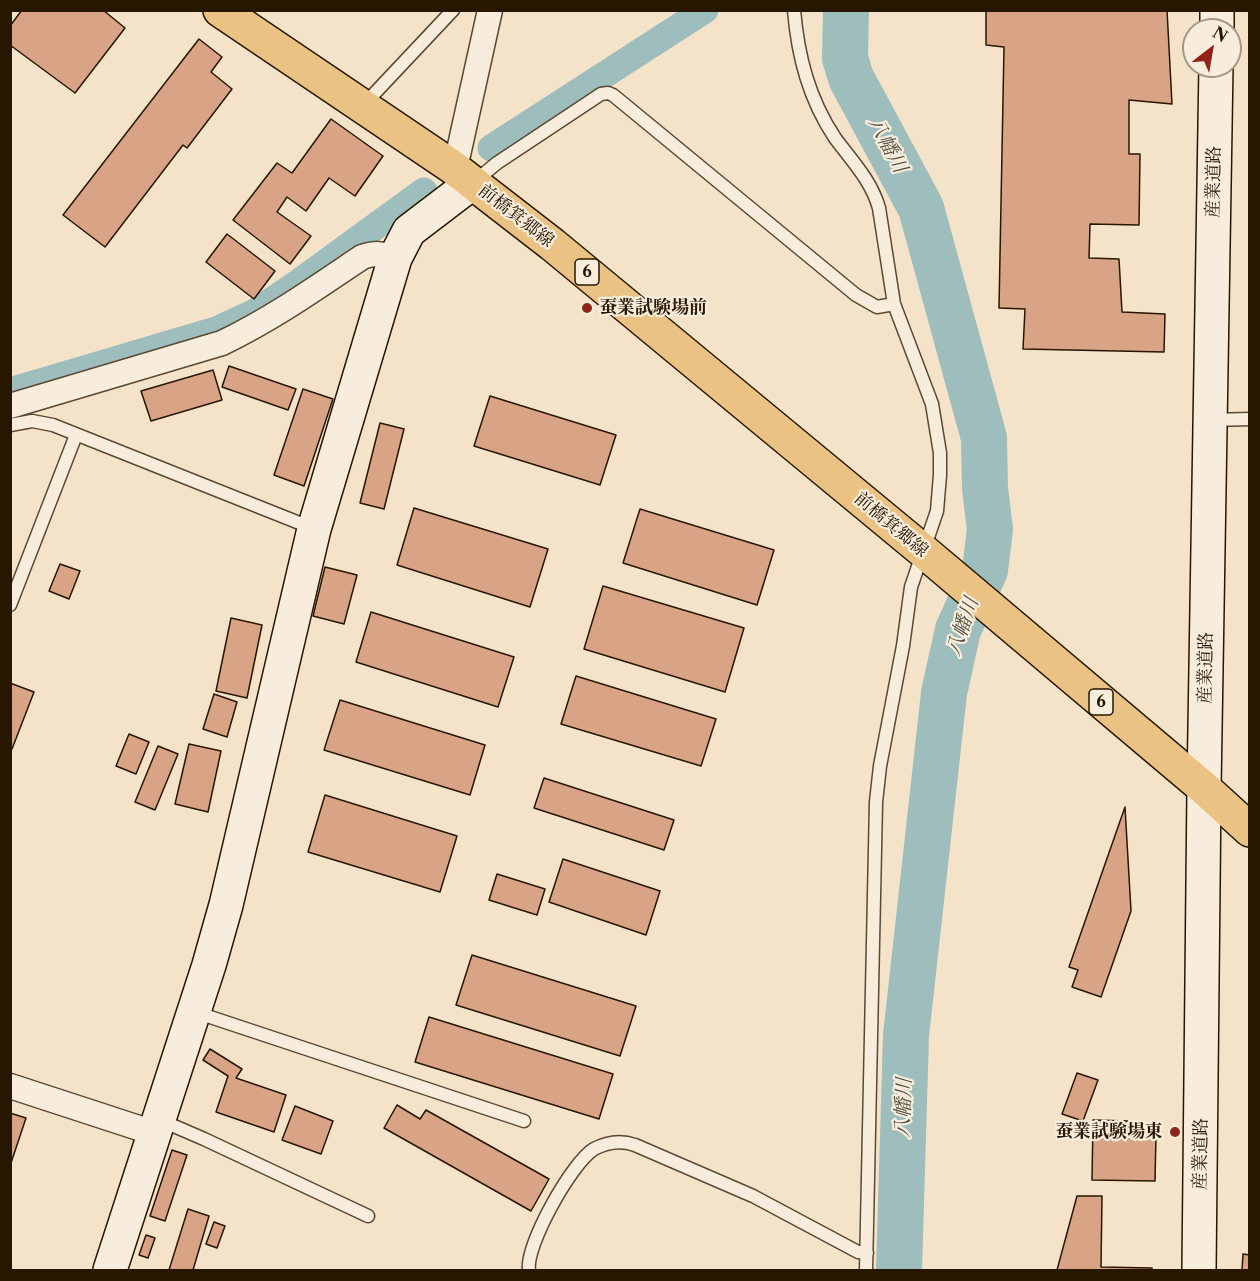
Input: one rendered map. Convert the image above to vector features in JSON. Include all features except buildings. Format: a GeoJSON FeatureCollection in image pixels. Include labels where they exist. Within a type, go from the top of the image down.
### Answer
{"type":"FeatureCollection","features":[{"type":"Feature","properties":{"kind":"main road","name":"前橋箕郷線"},"geometry":{"type":"LineString","coordinates":[[220,10],[462,175],[636,312],[927,555]]}},
{"type":"Feature","properties":{"kind":"main road","name":"6"},"geometry":{"type":"LineString","coordinates":[[927,555],[1204,788],[1250,830]]}},
{"type":"Feature","properties":{"kind":"street"},"geometry":{"type":"LineString","coordinates":[[110,1270],[226,905],[314,529],[395,258],[409,231],[462,175],[458,155],[490,10]]}},
{"type":"Feature","properties":{"kind":"street","name":"産業道路"},"geometry":{"type":"LineString","coordinates":[[1199,1270],[1216,78]]}},
{"type":"Feature","properties":{"kind":"street"},"geometry":{"type":"LineString","coordinates":[[21,410],[222,343],[280,313],[362,257],[374,253],[395,258]]}},
{"type":"Feature","properties":{"kind":"street"},"geometry":{"type":"LineString","coordinates":[[10,1086],[156,1126]]}},
{"type":"Feature","properties":{"kind":"lane"},"geometry":{"type":"LineString","coordinates":[[365,107],[453,10]]}},
{"type":"Feature","properties":{"kind":"lane"},"geometry":{"type":"LineString","coordinates":[[794,10],[801,63],[809,88],[835,137],[876,195],[894,304],[929,394],[940,453],[937,511],[927,555],[911,587],[903,646],[880,766],[876,802],[866,1270]]}},
{"type":"Feature","properties":{"kind":"lane"},"geometry":{"type":"LineString","coordinates":[[462,175],[497,163],[602,94],[608,93],[622,102],[856,295],[877,307],[894,304]]}},
{"type":"Feature","properties":{"kind":"lane"},"geometry":{"type":"LineString","coordinates":[[10,425],[21,410],[41,421],[314,529]]}},
{"type":"Feature","properties":{"kind":"lane"},"geometry":{"type":"LineString","coordinates":[[1210,420],[1250,420]]}},
{"type":"Feature","properties":{"kind":"lane"},"geometry":{"type":"LineString","coordinates":[[10,605],[76,435]]}},
{"type":"Feature","properties":{"kind":"lane"},"geometry":{"type":"LineString","coordinates":[[193,1012],[524,1121]]}},
{"type":"Feature","properties":{"kind":"lane"},"geometry":{"type":"LineString","coordinates":[[156,1126],[204,1138],[368,1216]]}},
{"type":"Feature","properties":{"kind":"lane"},"geometry":{"type":"LineString","coordinates":[[529,1270],[529,1262],[540,1226],[579,1162],[595,1149],[619,1142],[635,1145],[753,1196],[858,1252],[867,1253]]}},
{"type":"Feature","properties":{"kind":"waterway"},"geometry":{"type":"LineString","coordinates":[[491,148],[705,10]]}},
{"type":"Feature","properties":{"kind":"waterway","name":"八幡川"},"geometry":{"type":"LineString","coordinates":[[846,10],[845,58],[851,78],[921,208],[984,438],[985,489],[990,529],[985,570],[958,630],[944,693],[906,1035],[899,1270]]}},
{"type":"Feature","properties":{"kind":"waterway"},"geometry":{"type":"LineString","coordinates":[[10,391],[216,330],[255,312],[424,191]]}},
{"type":"Feature","properties":{"kind":"place","name":"蚕業試験場前"},"geometry":{"type":"Point","coordinates":[587,308]}},
{"type":"Feature","properties":{"kind":"place","name":"蚕業試験場東"},"geometry":{"type":"Point","coordinates":[1175,1132]}}]}
